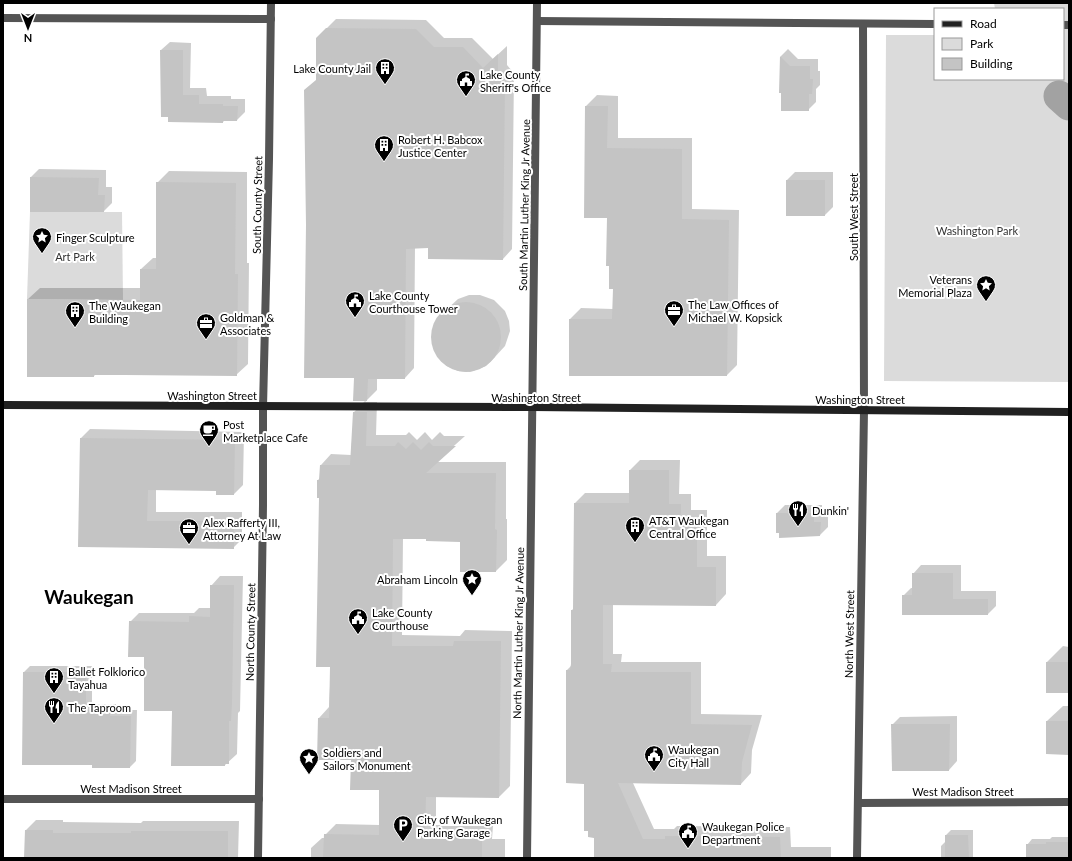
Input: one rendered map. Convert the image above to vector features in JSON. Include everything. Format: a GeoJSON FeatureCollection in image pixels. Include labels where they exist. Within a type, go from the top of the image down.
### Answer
{"type":"FeatureCollection","features":[{"type":"Feature","properties":{"kind":"main road","name":"Washington Street"},"geometry":{"type":"LineString","coordinates":[[3,406],[1069,412]]}},
{"type":"Feature","properties":{"kind":"street","name":"South County Street"},"geometry":{"type":"LineString","coordinates":[[263,407],[271,3]]}},
{"type":"Feature","properties":{"kind":"street","name":"South Martin Luther King Jr Avenue"},"geometry":{"type":"LineString","coordinates":[[532,408],[537,3]]}},
{"type":"Feature","properties":{"kind":"street"},"geometry":{"type":"LineString","coordinates":[[3,18],[271,19]]}},
{"type":"Feature","properties":{"kind":"street"},"geometry":{"type":"LineString","coordinates":[[537,21],[934,24]]}},
{"type":"Feature","properties":{"kind":"street","name":"South West Street"},"geometry":{"type":"LineString","coordinates":[[863,24],[864,410]]}},
{"type":"Feature","properties":{"kind":"street","name":"North County Street"},"geometry":{"type":"LineString","coordinates":[[258,858],[263,407]]}},
{"type":"Feature","properties":{"kind":"street","name":"North Martin Luther King Jr Avenue"},"geometry":{"type":"LineString","coordinates":[[526,858],[532,408]]}},
{"type":"Feature","properties":{"kind":"street","name":"North West Street"},"geometry":{"type":"LineString","coordinates":[[857,858],[864,410]]}},
{"type":"Feature","properties":{"kind":"street","name":"West Madison Street"},"geometry":{"type":"LineString","coordinates":[[3,799],[258,799]]}},
{"type":"Feature","properties":{"kind":"street","name":"West Madison Street"},"geometry":{"type":"LineString","coordinates":[[858,803],[1069,802]]}},
{"type":"Feature","properties":{"kind":"green space","name":"Washington Park"},"geometry":{"type":"Polygon","coordinates":[[[994,3],[1069,3],[1069,382],[884,381],[886,35],[934,35],[934,80],[1064,80],[1064,8],[995,8],[994,3]]]}},
{"type":"Feature","properties":{"kind":"green space","name":"Art Park"},"geometry":{"type":"Polygon","coordinates":[[[30,212],[122,212],[123,300],[27,299],[30,212]]]}},
{"type":"Feature","properties":{"kind":"building"},"geometry":{"type":"Polygon","coordinates":[[[326,28],[416,29],[434,47],[463,47],[483,68],[498,54],[498,75],[505,83],[503,260],[428,259],[428,248],[406,249],[405,379],[368,379],[367,401],[353,401],[354,378],[304,378],[306,225],[304,90],[316,80],[316,38],[326,28]]]}},
{"type":"Feature","properties":{"kind":"building"},"geometry":{"type":"Polygon","coordinates":[[[160,50],[183,50],[183,95],[199,95],[199,104],[223,104],[223,106],[238,106],[237,121],[223,121],[223,123],[168,122],[168,117],[161,117],[160,50]]]}},
{"type":"Feature","properties":{"kind":"building"},"geometry":{"type":"Polygon","coordinates":[[[780,56],[790,66],[810,66],[810,79],[813,79],[812,94],[809,94],[809,111],[781,111],[781,93],[779,93],[780,56]]]}},
{"type":"Feature","properties":{"kind":"building"},"geometry":{"type":"Polygon","coordinates":[[[585,106],[608,106],[607,148],[682,149],[682,219],[729,220],[727,376],[569,376],[569,319],[612,319],[613,289],[609,289],[609,266],[606,266],[607,218],[584,218],[585,106]]]}},
{"type":"Feature","properties":{"kind":"building"},"geometry":{"type":"Polygon","coordinates":[[[30,177],[99,178],[98,195],[105,195],[104,212],[30,212],[30,177]]]}},
{"type":"Feature","properties":{"kind":"building"},"geometry":{"type":"Polygon","coordinates":[[[786,180],[825,180],[825,216],[786,216],[786,180]]]}},
{"type":"Feature","properties":{"kind":"building"},"geometry":{"type":"Polygon","coordinates":[[[156,182],[236,183],[235,274],[238,274],[237,376],[94,375],[94,377],[27,377],[27,299],[140,300],[140,269],[156,269],[156,182]]]}},
{"type":"Feature","properties":{"kind":"building"},"geometry":{"type":"Polygon","coordinates":[[[459,302],[473,302],[486,308],[495,317],[499,323],[501,337],[499,351],[491,362],[480,370],[473,372],[459,372],[452,370],[441,362],[433,351],[431,344],[431,330],[433,323],[441,312],[452,304],[459,302]]]}},
{"type":"Feature","properties":{"kind":"building","name":"Lake County Courthouse"},"geometry":{"type":"Polygon","coordinates":[[[353,412],[367,412],[366,446],[395,446],[398,442],[406,449],[413,442],[421,450],[429,442],[433,446],[456,446],[426,473],[496,473],[496,572],[460,572],[460,542],[426,541],[426,539],[393,539],[392,646],[453,646],[454,641],[501,641],[499,798],[426,797],[425,835],[482,836],[482,858],[323,858],[324,834],[379,835],[379,790],[350,790],[351,760],[317,760],[318,718],[329,718],[330,667],[316,667],[319,498],[317,498],[317,480],[319,480],[320,465],[350,465],[353,412]]]}},
{"type":"Feature","properties":{"kind":"building"},"geometry":{"type":"Polygon","coordinates":[[[80,438],[235,440],[234,495],[216,495],[216,491],[148,490],[147,521],[234,521],[234,549],[78,547],[80,438]]]}},
{"type":"Feature","properties":{"kind":"building"},"geometry":{"type":"Polygon","coordinates":[[[629,470],[669,470],[669,504],[681,504],[681,520],[697,520],[697,567],[716,567],[716,606],[603,605],[603,664],[612,664],[611,672],[691,672],[691,724],[752,725],[742,762],[741,785],[618,783],[643,839],[665,839],[665,836],[780,837],[781,858],[594,858],[594,838],[588,837],[588,831],[584,831],[584,784],[566,783],[566,670],[570,670],[571,664],[574,503],[629,503],[629,470]]]}},
{"type":"Feature","properties":{"kind":"building","name":"Dunkin'"},"geometry":{"type":"Polygon","coordinates":[[[776,513],[814,513],[814,522],[821,522],[820,536],[779,538],[779,533],[776,533],[776,513]]]}},
{"type":"Feature","properties":{"kind":"building"},"geometry":{"type":"Polygon","coordinates":[[[912,573],[953,573],[953,599],[988,599],[988,615],[902,615],[902,595],[912,595],[912,573]]]}},
{"type":"Feature","properties":{"kind":"building"},"geometry":{"type":"Polygon","coordinates":[[[210,585],[234,585],[232,703],[231,721],[229,721],[229,764],[225,764],[225,766],[171,766],[172,711],[144,711],[144,657],[128,657],[129,621],[189,622],[189,616],[210,617],[210,585]]]}},
{"type":"Feature","properties":{"kind":"building"},"geometry":{"type":"Polygon","coordinates":[[[1046,662],[1069,662],[1069,693],[1046,693],[1046,662]]]}},
{"type":"Feature","properties":{"kind":"building"},"geometry":{"type":"Polygon","coordinates":[[[23,672],[86,672],[86,710],[110,710],[110,716],[131,716],[130,768],[92,768],[92,765],[22,765],[23,672]]]}},
{"type":"Feature","properties":{"kind":"building"},"geometry":{"type":"Polygon","coordinates":[[[1046,721],[1069,721],[1069,755],[1046,754],[1046,721]]]}},
{"type":"Feature","properties":{"kind":"building"},"geometry":{"type":"Polygon","coordinates":[[[891,724],[950,724],[949,771],[892,771],[891,724]]]}},
{"type":"Feature","properties":{"kind":"building"},"geometry":{"type":"Polygon","coordinates":[[[25,830],[53,830],[53,833],[228,831],[228,858],[24,858],[25,830]]]}},
{"type":"Feature","properties":{"kind":"building"},"geometry":{"type":"Polygon","coordinates":[[[945,835],[968,835],[969,858],[945,858],[945,835]]]}},
{"type":"Feature","properties":{"kind":"building"},"geometry":{"type":"Polygon","coordinates":[[[1046,842],[1069,842],[1069,858],[1026,858],[1026,844],[1046,844],[1046,842]]]}},
{"type":"Feature","properties":{"kind":"waterway"},"geometry":{"type":"LineString","coordinates":[[1059,96],[1069,105]]}},
{"type":"Feature","properties":{"kind":"place","name":"Lake County Jail"},"geometry":{"type":"Point","coordinates":[385,85]}},
{"type":"Feature","properties":{"kind":"place","name":"Lake County Sheriff's Office"},"geometry":{"type":"Point","coordinates":[466,97]}},
{"type":"Feature","properties":{"kind":"place","name":"Robert H. Babcox Justice Center"},"geometry":{"type":"Point","coordinates":[384,162]}},
{"type":"Feature","properties":{"kind":"place","name":"Finger Sculpture"},"geometry":{"type":"Point","coordinates":[42,254]}},
{"type":"Feature","properties":{"kind":"place","name":"Veterans Memorial Plaza"},"geometry":{"type":"Point","coordinates":[986,302]}},
{"type":"Feature","properties":{"kind":"place","name":"Lake County Courthouse Tower"},"geometry":{"type":"Point","coordinates":[355,318]}},
{"type":"Feature","properties":{"kind":"place","name":"The Law Offices of Michael W. Kopsick"},"geometry":{"type":"Point","coordinates":[674,327]}},
{"type":"Feature","properties":{"kind":"place","name":"The Waukegan Building"},"geometry":{"type":"Point","coordinates":[75,328]}},
{"type":"Feature","properties":{"kind":"place","name":"Goldman & Associates"},"geometry":{"type":"Point","coordinates":[206,340]}},
{"type":"Feature","properties":{"kind":"place","name":"Post Marketplace Cafe"},"geometry":{"type":"Point","coordinates":[209,447]}},
{"type":"Feature","properties":{"kind":"place","name":"Dunkin'"},"geometry":{"type":"Point","coordinates":[798,527]}},
{"type":"Feature","properties":{"kind":"place","name":"AT&T Waukegan Central Office"},"geometry":{"type":"Point","coordinates":[635,543]}},
{"type":"Feature","properties":{"kind":"place","name":"Alex Rafferty III, Attorney At Law"},"geometry":{"type":"Point","coordinates":[189,545]}},
{"type":"Feature","properties":{"kind":"place","name":"Abraham Lincoln"},"geometry":{"type":"Point","coordinates":[472,596]}},
{"type":"Feature","properties":{"kind":"place","name":"Lake County Courthouse"},"geometry":{"type":"Point","coordinates":[358,635]}},
{"type":"Feature","properties":{"kind":"place","name":"Ballet Folklorico Tayahua"},"geometry":{"type":"Point","coordinates":[54,694]}},
{"type":"Feature","properties":{"kind":"place","name":"The Taproom"},"geometry":{"type":"Point","coordinates":[54,724]}},
{"type":"Feature","properties":{"kind":"place","name":"Waukegan City Hall"},"geometry":{"type":"Point","coordinates":[654,772]}},
{"type":"Feature","properties":{"kind":"place","name":"Soldiers and Sailors Monument"},"geometry":{"type":"Point","coordinates":[309,775]}},
{"type":"Feature","properties":{"kind":"place","name":"City of Waukegan Parking Garage"},"geometry":{"type":"Point","coordinates":[403,842]}},
{"type":"Feature","properties":{"kind":"place","name":"Waukegan Police Department"},"geometry":{"type":"Point","coordinates":[688,849]}},
{"type":"Feature","properties":{"kind":"district","name":"Waukegan"},"geometry":{"type":"Point","coordinates":[89,596]}}]}
